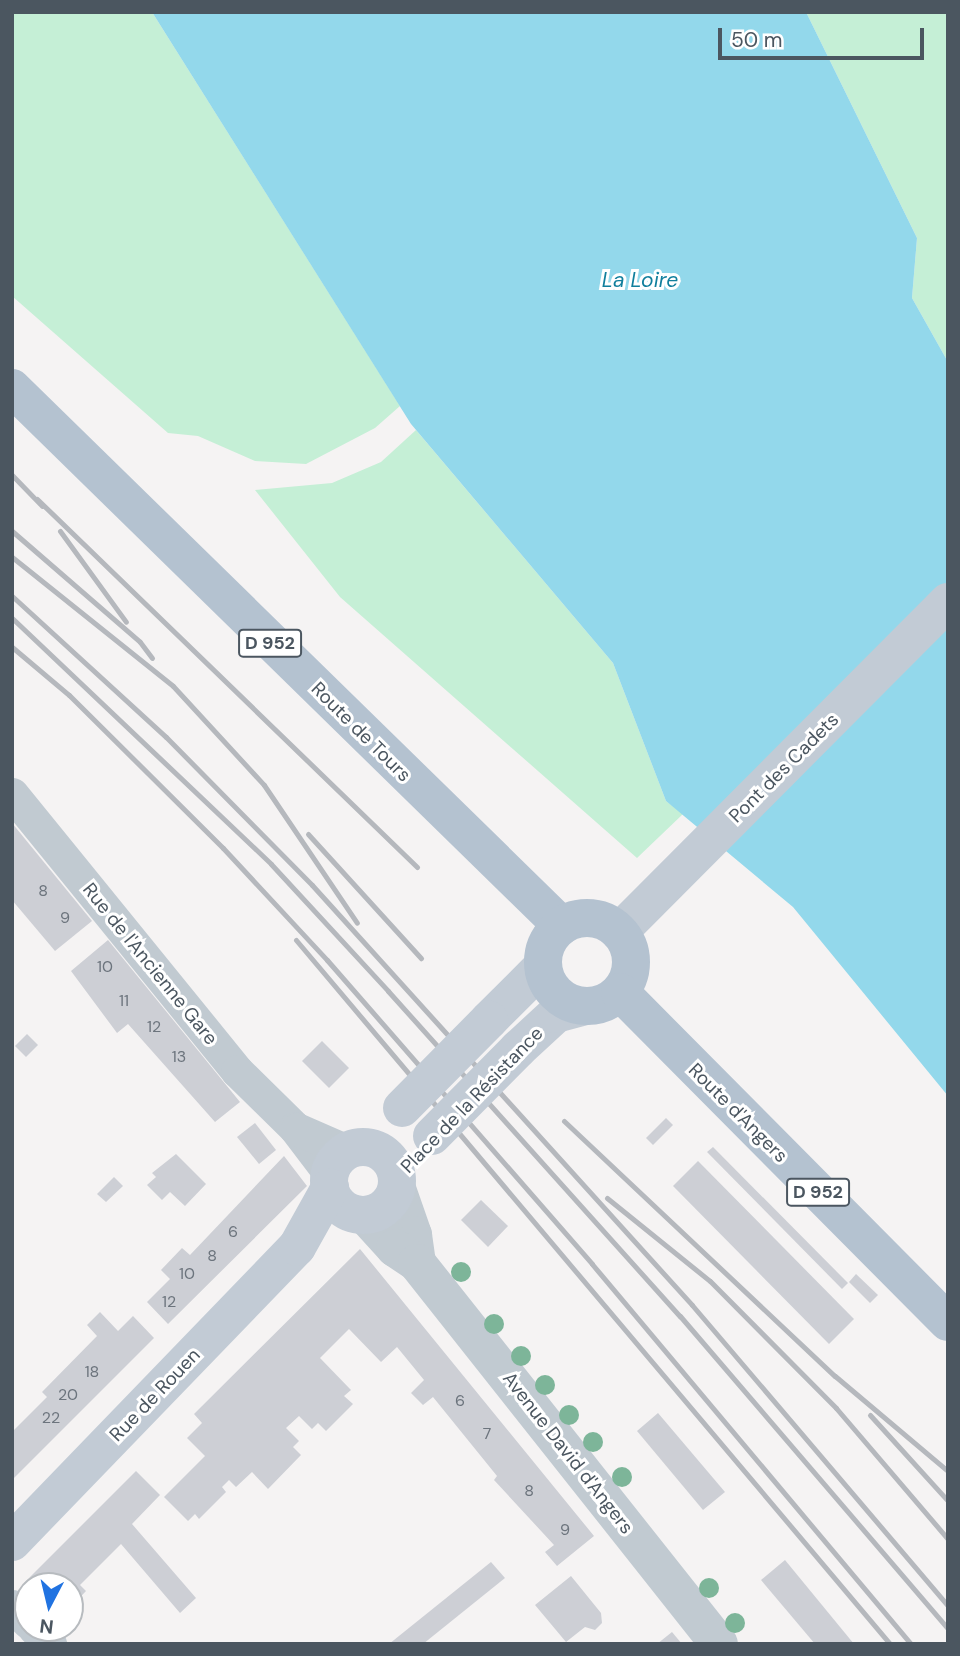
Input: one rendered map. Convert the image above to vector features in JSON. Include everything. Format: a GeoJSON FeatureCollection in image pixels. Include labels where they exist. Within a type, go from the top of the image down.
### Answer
{"type":"FeatureCollection","features":[{"type":"Feature","properties":{"kind":"main road","name":"Route de Tours"},"geometry":{"type":"LineString","coordinates":[[12,388],[562,926]]}},
{"type":"Feature","properties":{"kind":"main road","name":"Pont des Cadets"},"geometry":{"type":"LineString","coordinates":[[619,932],[654,900],[948,602]]}},
{"type":"Feature","properties":{"kind":"main road"},"geometry":{"type":"LineString","coordinates":[[597,919],[619,932],[631,955],[627,981],[620,992],[610,1000],[585,1006],[572,1004],[552,989],[543,966],[547,944],[562,926],[597,919]]}},
{"type":"Feature","properties":{"kind":"main road"},"geometry":{"type":"LineString","coordinates":[[348,1182],[402,1108],[543,966]]}},
{"type":"Feature","properties":{"kind":"main road","name":"Route d'Angers"},"geometry":{"type":"LineString","coordinates":[[620,992],[948,1322]]}},
{"type":"Feature","properties":{"kind":"main road","name":"Place de la Résistance"},"geometry":{"type":"LineString","coordinates":[[348,1182],[388,1205],[397,1183],[432,1136],[518,1049],[556,1014],[585,1006]]}},
{"type":"Feature","properties":{"kind":"main road"},"geometry":{"type":"LineString","coordinates":[[348,1182],[387,1156],[397,1183]]}},
{"type":"Feature","properties":{"kind":"main road","name":"Rue de Rouen"},"geometry":{"type":"LineString","coordinates":[[12,1542],[297,1247],[348,1182]]}},
{"type":"Feature","properties":{"kind":"street","name":"Rue de l'Ancienne Gare"},"geometry":{"type":"LineString","coordinates":[[12,794],[237,1072],[348,1182]]}},
{"type":"Feature","properties":{"kind":"street","name":"Avenue David d'Angers"},"geometry":{"type":"LineString","coordinates":[[348,1182],[395,1248],[417,1263],[719,1644]]}},
{"type":"Feature","properties":{"kind":"street","name":"Avenue David d'Angers"},"geometry":{"type":"LineString","coordinates":[[397,1183],[413,1235],[417,1263]]}},
{"type":"Feature","properties":{"kind":"green space"},"geometry":{"type":"Polygon","coordinates":[[[12,12],[152,12],[400,406],[375,428],[306,464],[255,461],[198,436],[168,433],[12,296],[12,12]]]}},
{"type":"Feature","properties":{"kind":"green space"},"geometry":{"type":"Polygon","coordinates":[[[806,12],[948,12],[948,362],[912,298],[917,238],[806,12]]]}},
{"type":"Feature","properties":{"kind":"green space"},"geometry":{"type":"Polygon","coordinates":[[[416,430],[613,663],[666,801],[683,814],[637,858],[340,597],[255,490],[332,483],[381,462],[416,430]]]}},
{"type":"Feature","properties":{"kind":"water","name":"La Loire"},"geometry":{"type":"Polygon","coordinates":[[[152,12],[806,12],[917,238],[912,298],[948,362],[948,1096],[793,907],[666,801],[613,663],[411,424],[152,12]]]}},
{"type":"Feature","properties":{"kind":"building"},"geometry":{"type":"Polygon","coordinates":[[[12,823],[92,921],[55,951],[12,900],[12,823]]]}},
{"type":"Feature","properties":{"kind":"building"},"geometry":{"type":"Polygon","coordinates":[[[108,940],[240,1102],[215,1122],[128,1024],[117,1033],[71,971],[108,940]]]}},
{"type":"Feature","properties":{"kind":"building"},"geometry":{"type":"Polygon","coordinates":[[[27,1034],[38,1045],[26,1057],[15,1046],[27,1034]]]}},
{"type":"Feature","properties":{"kind":"building"},"geometry":{"type":"Polygon","coordinates":[[[322,1041],[349,1068],[329,1088],[302,1061],[322,1041]]]}},
{"type":"Feature","properties":{"kind":"building"},"geometry":{"type":"Polygon","coordinates":[[[666,1118],[673,1125],[653,1145],[646,1138],[666,1118]]]}},
{"type":"Feature","properties":{"kind":"building"},"geometry":{"type":"Polygon","coordinates":[[[255,1123],[276,1150],[259,1164],[237,1137],[255,1123]]]}},
{"type":"Feature","properties":{"kind":"building"},"geometry":{"type":"Polygon","coordinates":[[[713,1147],[848,1283],[842,1289],[707,1152],[713,1147]]]}},
{"type":"Feature","properties":{"kind":"building"},"geometry":{"type":"Polygon","coordinates":[[[176,1154],[206,1184],[185,1206],[170,1192],[162,1200],[147,1185],[156,1177],[152,1173],[176,1154]]]}},
{"type":"Feature","properties":{"kind":"building"},"geometry":{"type":"Polygon","coordinates":[[[284,1156],[307,1186],[168,1324],[147,1302],[170,1279],[161,1270],[182,1248],[190,1255],[284,1156]]]}},
{"type":"Feature","properties":{"kind":"building"},"geometry":{"type":"Polygon","coordinates":[[[698,1161],[854,1319],[829,1344],[673,1186],[698,1161]]]}},
{"type":"Feature","properties":{"kind":"building"},"geometry":{"type":"Polygon","coordinates":[[[114,1177],[123,1186],[106,1202],[97,1194],[114,1177]]]}},
{"type":"Feature","properties":{"kind":"building"},"geometry":{"type":"Polygon","coordinates":[[[481,1200],[508,1226],[488,1247],[461,1220],[481,1200]]]}},
{"type":"Feature","properties":{"kind":"building"},"geometry":{"type":"Polygon","coordinates":[[[360,1249],[594,1536],[557,1566],[545,1552],[554,1545],[494,1480],[497,1476],[433,1397],[423,1405],[411,1393],[424,1380],[397,1347],[381,1362],[349,1329],[320,1358],[351,1390],[344,1396],[353,1404],[326,1431],[318,1423],[312,1429],[299,1416],[286,1428],[299,1441],[293,1447],[301,1455],[268,1489],[252,1472],[236,1487],[229,1480],[222,1487],[226,1492],[199,1519],[195,1514],[188,1521],[164,1497],[205,1456],[187,1438],[202,1423],[194,1414],[360,1249]]]}},
{"type":"Feature","properties":{"kind":"building"},"geometry":{"type":"Polygon","coordinates":[[[856,1274],[878,1295],[870,1303],[849,1282],[856,1274]]]}},
{"type":"Feature","properties":{"kind":"building"},"geometry":{"type":"Polygon","coordinates":[[[100,1312],[118,1331],[133,1316],[154,1338],[12,1480],[12,1432],[47,1397],[42,1392],[97,1336],[87,1325],[100,1312]]]}},
{"type":"Feature","properties":{"kind":"building"},"geometry":{"type":"Polygon","coordinates":[[[658,1413],[725,1492],[703,1510],[637,1431],[658,1413]]]}},
{"type":"Feature","properties":{"kind":"building"},"geometry":{"type":"Polygon","coordinates":[[[136,1471],[160,1495],[132,1524],[196,1598],[180,1613],[121,1544],[84,1581],[84,1572],[35,1572],[136,1471]]]}},
{"type":"Feature","properties":{"kind":"building"},"geometry":{"type":"Polygon","coordinates":[[[785,1560],[854,1644],[815,1644],[761,1580],[785,1560]]]}},
{"type":"Feature","properties":{"kind":"building"},"geometry":{"type":"Polygon","coordinates":[[[491,1562],[505,1578],[423,1644],[389,1644],[491,1562]]]}},
{"type":"Feature","properties":{"kind":"building"},"geometry":{"type":"Polygon","coordinates":[[[571,1576],[601,1613],[602,1623],[595,1630],[585,1627],[566,1642],[535,1605],[571,1576]]]}},
{"type":"Feature","properties":{"kind":"building"},"geometry":{"type":"Polygon","coordinates":[[[672,1632],[682,1644],[657,1644],[672,1632]]]}},
{"type":"Feature","properties":{"kind":"railway"},"geometry":{"type":"LineString","coordinates":[[12,475],[42,506]]}},
{"type":"Feature","properties":{"kind":"railway"},"geometry":{"type":"LineString","coordinates":[[37,499],[417,867]]}},
{"type":"Feature","properties":{"kind":"railway"},"geometry":{"type":"LineString","coordinates":[[12,531],[140,642],[152,658]]}},
{"type":"Feature","properties":{"kind":"railway"},"geometry":{"type":"LineString","coordinates":[[60,531],[126,622]]}},
{"type":"Feature","properties":{"kind":"railway"},"geometry":{"type":"LineString","coordinates":[[12,557],[173,686],[264,785],[357,923]]}},
{"type":"Feature","properties":{"kind":"railway"},"geometry":{"type":"LineString","coordinates":[[12,596],[166,737],[312,885],[692,1305],[948,1606]]}},
{"type":"Feature","properties":{"kind":"railway"},"geometry":{"type":"LineString","coordinates":[[12,618],[271,864],[680,1316],[948,1629]]}},
{"type":"Feature","properties":{"kind":"railway"},"geometry":{"type":"LineString","coordinates":[[12,647],[69,695],[223,848],[327,960],[592,1264],[911,1644]]}},
{"type":"Feature","properties":{"kind":"railway"},"geometry":{"type":"LineString","coordinates":[[308,834],[421,958]]}},
{"type":"Feature","properties":{"kind":"railway"},"geometry":{"type":"LineString","coordinates":[[296,940],[890,1644]]}},
{"type":"Feature","properties":{"kind":"railway"},"geometry":{"type":"LineString","coordinates":[[564,1121],[835,1376],[948,1471]]}},
{"type":"Feature","properties":{"kind":"railway"},"geometry":{"type":"LineString","coordinates":[[607,1198],[710,1281],[836,1408],[948,1539]]}},
{"type":"Feature","properties":{"kind":"railway"},"geometry":{"type":"LineString","coordinates":[[870,1415],[948,1501]]}}]}
